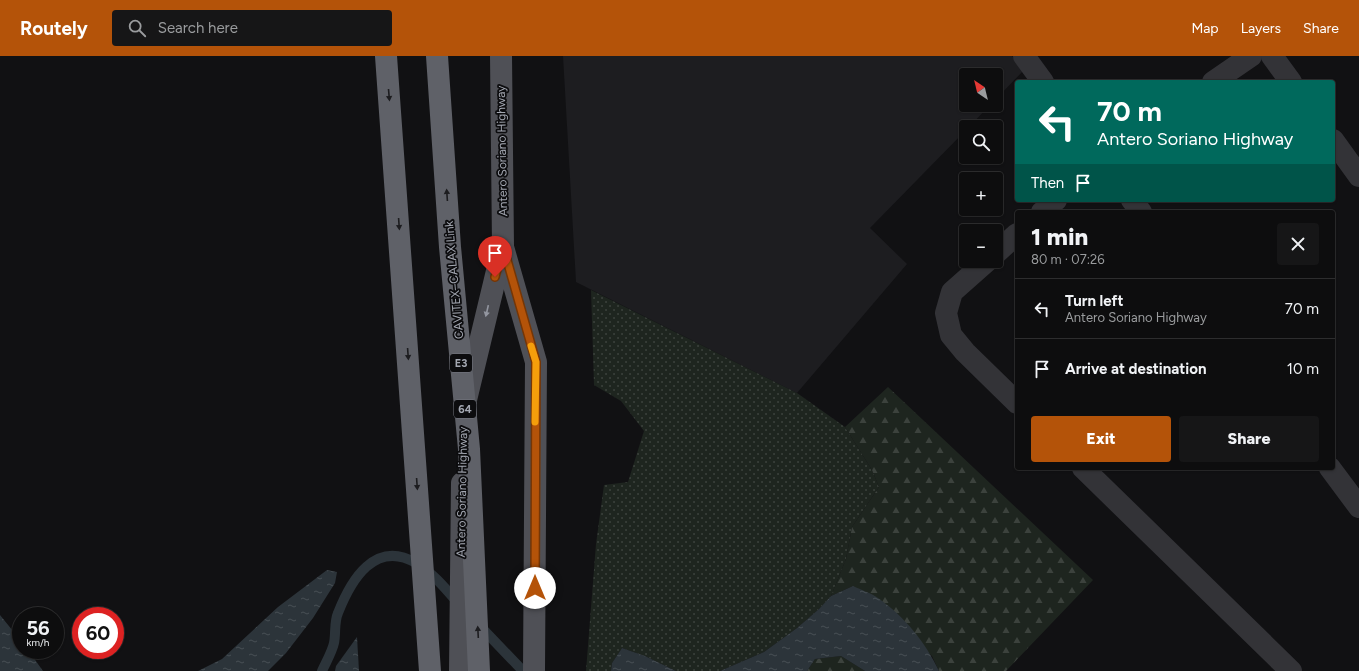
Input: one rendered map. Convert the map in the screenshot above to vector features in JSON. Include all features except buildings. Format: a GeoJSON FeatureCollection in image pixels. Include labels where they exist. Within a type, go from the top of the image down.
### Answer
{"type":"FeatureCollection","features":[{"type":"Feature","properties":{"kind":"highway"},"geometry":{"type":"LineString","coordinates":[[386,56],[430,671]]}},
{"type":"Feature","properties":{"kind":"highway","name":"CAVITEX–CALAX Link"},"geometry":{"type":"LineString","coordinates":[[436,56],[450,247],[469,449],[480,671]]}},
{"type":"Feature","properties":{"kind":"main road","name":"Antero Soriano Highway"},"geometry":{"type":"LineString","coordinates":[[460,664],[462,446],[466,401],[503,246],[501,56]]}},
{"type":"Feature","properties":{"kind":"main road","name":"Antero Soriano Highway"},"geometry":{"type":"LineString","coordinates":[[503,246],[536,362],[534,671]]}},
{"type":"Feature","properties":{"kind":"street"},"geometry":{"type":"LineString","coordinates":[[1024,56],[1042,80]]}},
{"type":"Feature","properties":{"kind":"street"},"geometry":{"type":"LineString","coordinates":[[1216,80],[1251,56]]}},
{"type":"Feature","properties":{"kind":"street"},"geometry":{"type":"LineString","coordinates":[[1272,56],[1290,80]]}},
{"type":"Feature","properties":{"kind":"street"},"geometry":{"type":"LineString","coordinates":[[1335,143],[1359,176]]}},
{"type":"Feature","properties":{"kind":"street"},"geometry":{"type":"LineString","coordinates":[[1044,210],[1054,202]]}},
{"type":"Feature","properties":{"kind":"street"},"geometry":{"type":"LineString","coordinates":[[1003,247],[1015,236]]}},
{"type":"Feature","properties":{"kind":"street"},"geometry":{"type":"LineString","coordinates":[[979,268],[952,292],[946,313],[951,336],[965,352],[1015,401]]}},
{"type":"Feature","properties":{"kind":"street"},"geometry":{"type":"LineString","coordinates":[[1085,470],[1291,671]]}},
{"type":"Feature","properties":{"kind":"street"},"geometry":{"type":"LineString","coordinates":[[1331,470],[1359,507]]}},
{"type":"Feature","properties":{"kind":"shaded area"},"geometry":{"type":"Polygon","coordinates":[[[563,56],[1012,56],[1025,69],[1003,92],[1003,68],[959,68],[959,112],[983,112],[976,120],[959,120],[959,137],[870,228],[907,264],[797,393],[576,282],[563,56]]]}},
{"type":"Feature","properties":{"kind":"green space"},"geometry":{"type":"Polygon","coordinates":[[[591,290],[797,393],[845,427],[872,470],[879,487],[852,527],[846,559],[831,596],[819,609],[797,628],[764,652],[720,671],[676,671],[645,656],[622,648],[612,663],[611,671],[586,671],[596,544],[604,485],[628,482],[644,431],[621,401],[594,385],[591,290]]]}},
{"type":"Feature","properties":{"kind":"green space"},"geometry":{"type":"Polygon","coordinates":[[[888,387],[1093,580],[1006,671],[939,671],[932,656],[853,586],[831,596],[846,559],[852,527],[879,487],[872,470],[845,427],[888,387]]]}},
{"type":"Feature","properties":{"kind":"green space"},"geometry":{"type":"Polygon","coordinates":[[[841,656],[865,671],[807,671],[815,659],[841,656]]]}},
{"type":"Feature","properties":{"kind":"water"},"geometry":{"type":"Polygon","coordinates":[[[327,570],[337,572],[335,583],[313,618],[286,653],[268,671],[198,671],[222,659],[278,607],[327,570]]]}},
{"type":"Feature","properties":{"kind":"water"},"geometry":{"type":"Polygon","coordinates":[[[853,586],[875,596],[897,613],[921,640],[939,671],[865,671],[841,656],[815,659],[807,671],[720,671],[764,652],[797,628],[819,609],[831,596],[853,586]]]}},
{"type":"Feature","properties":{"kind":"water"},"geometry":{"type":"Polygon","coordinates":[[[0,615],[12,630],[12,659],[34,659],[43,671],[0,671],[0,615]]]}},
{"type":"Feature","properties":{"kind":"water"},"geometry":{"type":"Polygon","coordinates":[[[357,637],[359,671],[335,671],[336,666],[357,637]]]}},
{"type":"Feature","properties":{"kind":"water"},"geometry":{"type":"Polygon","coordinates":[[[622,648],[645,656],[676,671],[611,671],[612,663],[622,648]]]}},
{"type":"Feature","properties":{"kind":"waterway"},"geometry":{"type":"LineString","coordinates":[[322,671],[333,646],[337,616],[343,600],[358,576],[366,567],[377,560],[388,556],[401,557],[416,563],[433,576],[458,603]]}},
{"type":"Feature","properties":{"kind":"waterway"},"geometry":{"type":"LineString","coordinates":[[479,625],[523,671]]}},
{"type":"Feature","properties":{"kind":"slow traffic"},"geometry":{"type":"LineString","coordinates":[[531,346],[536,362],[535,422]]}},
{"type":"Feature","properties":{"kind":"route"},"geometry":{"type":"LineString","coordinates":[[495,277],[503,246],[536,362],[535,588]]}}]}
